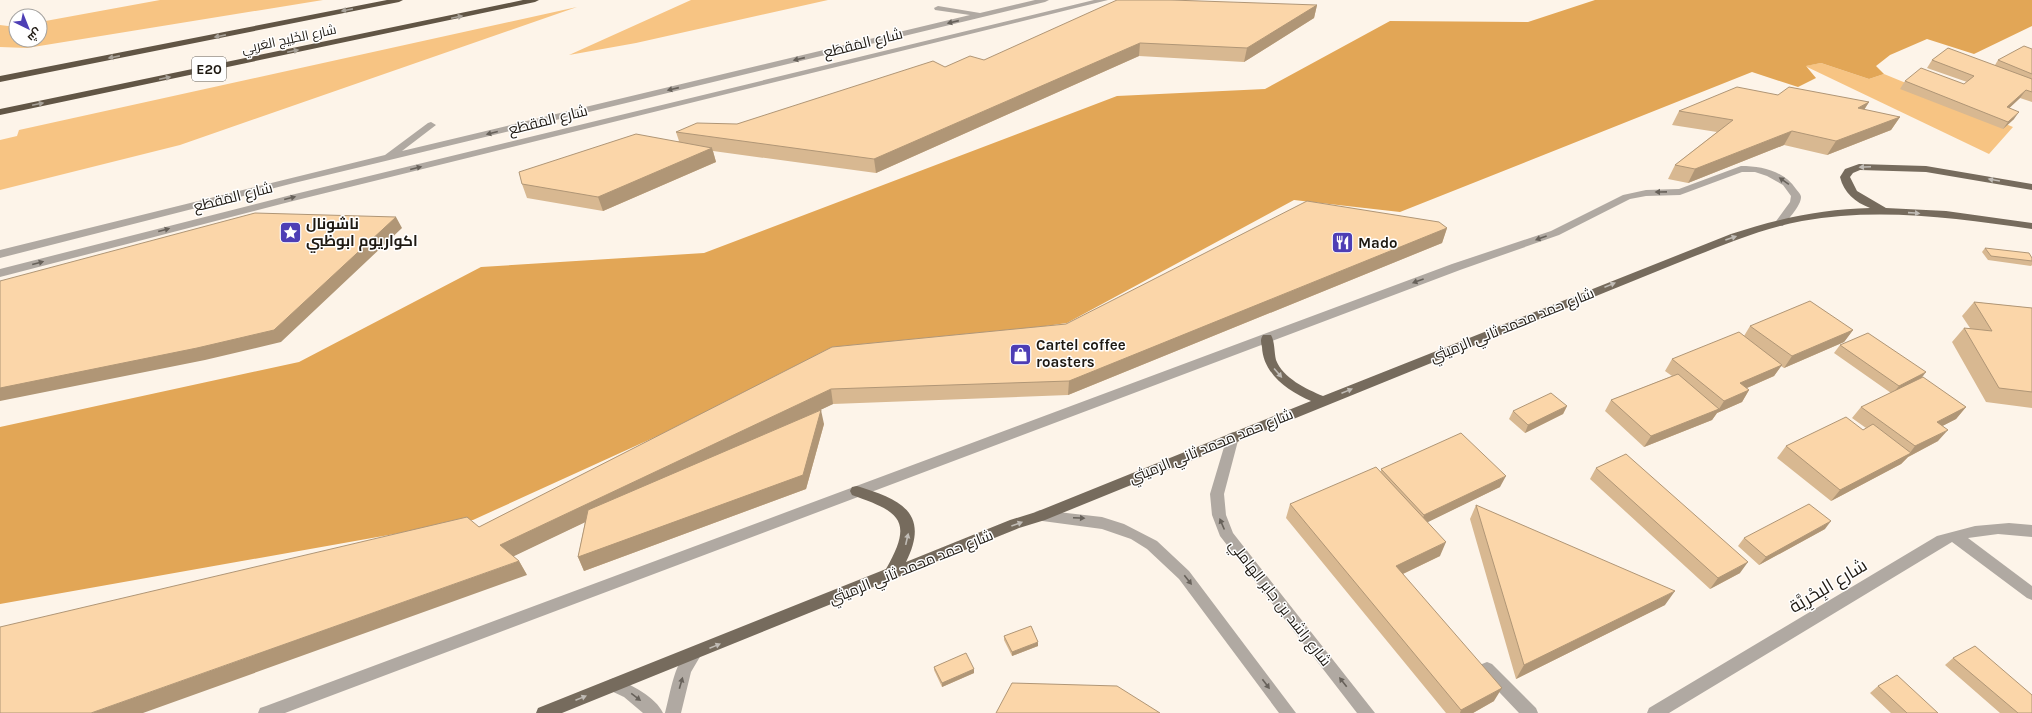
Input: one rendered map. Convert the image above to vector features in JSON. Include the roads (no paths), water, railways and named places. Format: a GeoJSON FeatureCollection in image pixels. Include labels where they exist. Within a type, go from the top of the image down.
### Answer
{"type":"FeatureCollection","features":[{"type":"Feature","properties":{"kind":"highway","name":"شارع الخَلِيج العَربِي"},"geometry":{"type":"LineString","coordinates":[[0,80],[399,0]]}},
{"type":"Feature","properties":{"kind":"highway","name":"شارع الخَلِيج العَربِي"},"geometry":{"type":"LineString","coordinates":[[0,112],[535,0]]}},
{"type":"Feature","properties":{"kind":"main road","name":"شارع حمد محمد ثاني الرميثي"},"geometry":{"type":"LineString","coordinates":[[1887,211],[1866,202],[1851,191],[1845,184],[1844,177],[1849,171],[1859,167],[1926,169],[2032,187]]}},
{"type":"Feature","properties":{"kind":"main road","name":"شارع حمد محمد ثاني الرميثي"},"geometry":{"type":"LineString","coordinates":[[544,713],[1040,516],[1233,437],[1721,242],[1802,218],[1887,211],[1978,219],[2032,226]]}},
{"type":"Feature","properties":{"kind":"main road"},"geometry":{"type":"LineString","coordinates":[[1267,338],[1266,348],[1269,359],[1275,370],[1296,388],[1324,401]]}},
{"type":"Feature","properties":{"kind":"main road"},"geometry":{"type":"LineString","coordinates":[[857,491],[895,507],[903,515],[908,526],[908,538],[891,574]]}},
{"type":"Feature","properties":{"kind":"street","name":"شارع المَقطَع"},"geometry":{"type":"LineString","coordinates":[[0,254],[384,158],[1046,0]]}},
{"type":"Feature","properties":{"kind":"street","name":"شارع المَقطَع"},"geometry":{"type":"LineString","coordinates":[[0,273],[291,198],[1104,0]]}},
{"type":"Feature","properties":{"kind":"street"},"geometry":{"type":"LineString","coordinates":[[938,8],[982,15]]}},
{"type":"Feature","properties":{"kind":"street"},"geometry":{"type":"LineString","coordinates":[[992,13],[1003,24]]}},
{"type":"Feature","properties":{"kind":"street"},"geometry":{"type":"LineString","coordinates":[[384,158],[431,125]]}},
{"type":"Feature","properties":{"kind":"street"},"geometry":{"type":"LineString","coordinates":[[266,713],[1472,261],[1555,233],[1627,197],[1646,193],[1680,192],[1741,169],[1756,169],[1771,174],[1787,183],[1794,190],[1796,196],[1795,202],[1779,224]]}},
{"type":"Feature","properties":{"kind":"street","name":"شارع راشد بن جابر الهاملي"},"geometry":{"type":"LineString","coordinates":[[1233,437],[1217,494],[1219,515],[1227,536],[1367,713]]}},
{"type":"Feature","properties":{"kind":"street"},"geometry":{"type":"LineString","coordinates":[[1040,516],[1087,519],[1109,523],[1131,532],[1151,543],[1169,558],[1184,575],[1288,713]]}},
{"type":"Feature","properties":{"kind":"street","name":"شارع البِحْرِيَّة"},"geometry":{"type":"LineString","coordinates":[[1655,713],[1930,547],[1954,536],[1976,531],[2000,529],[2032,531]]}},
{"type":"Feature","properties":{"kind":"street"},"geometry":{"type":"LineString","coordinates":[[1954,536],[2032,594]]}},
{"type":"Feature","properties":{"kind":"street"},"geometry":{"type":"LineString","coordinates":[[673,713],[684,670],[693,654]]}},
{"type":"Feature","properties":{"kind":"street"},"geometry":{"type":"LineString","coordinates":[[1487,668],[1530,713]]}},
{"type":"Feature","properties":{"kind":"street"},"geometry":{"type":"LineString","coordinates":[[614,685],[630,692],[655,713]]}},
{"type":"Feature","properties":{"kind":"place","name":"ناشونال اكواريوم ابوظبي"},"geometry":{"type":"Point","coordinates":[290,233]}},
{"type":"Feature","properties":{"kind":"place","name":"Mado"},"geometry":{"type":"Point","coordinates":[1342,243]}},
{"type":"Feature","properties":{"kind":"place","name":"Cartel coffee roasters"},"geometry":{"type":"Point","coordinates":[1021,354]}}]}
